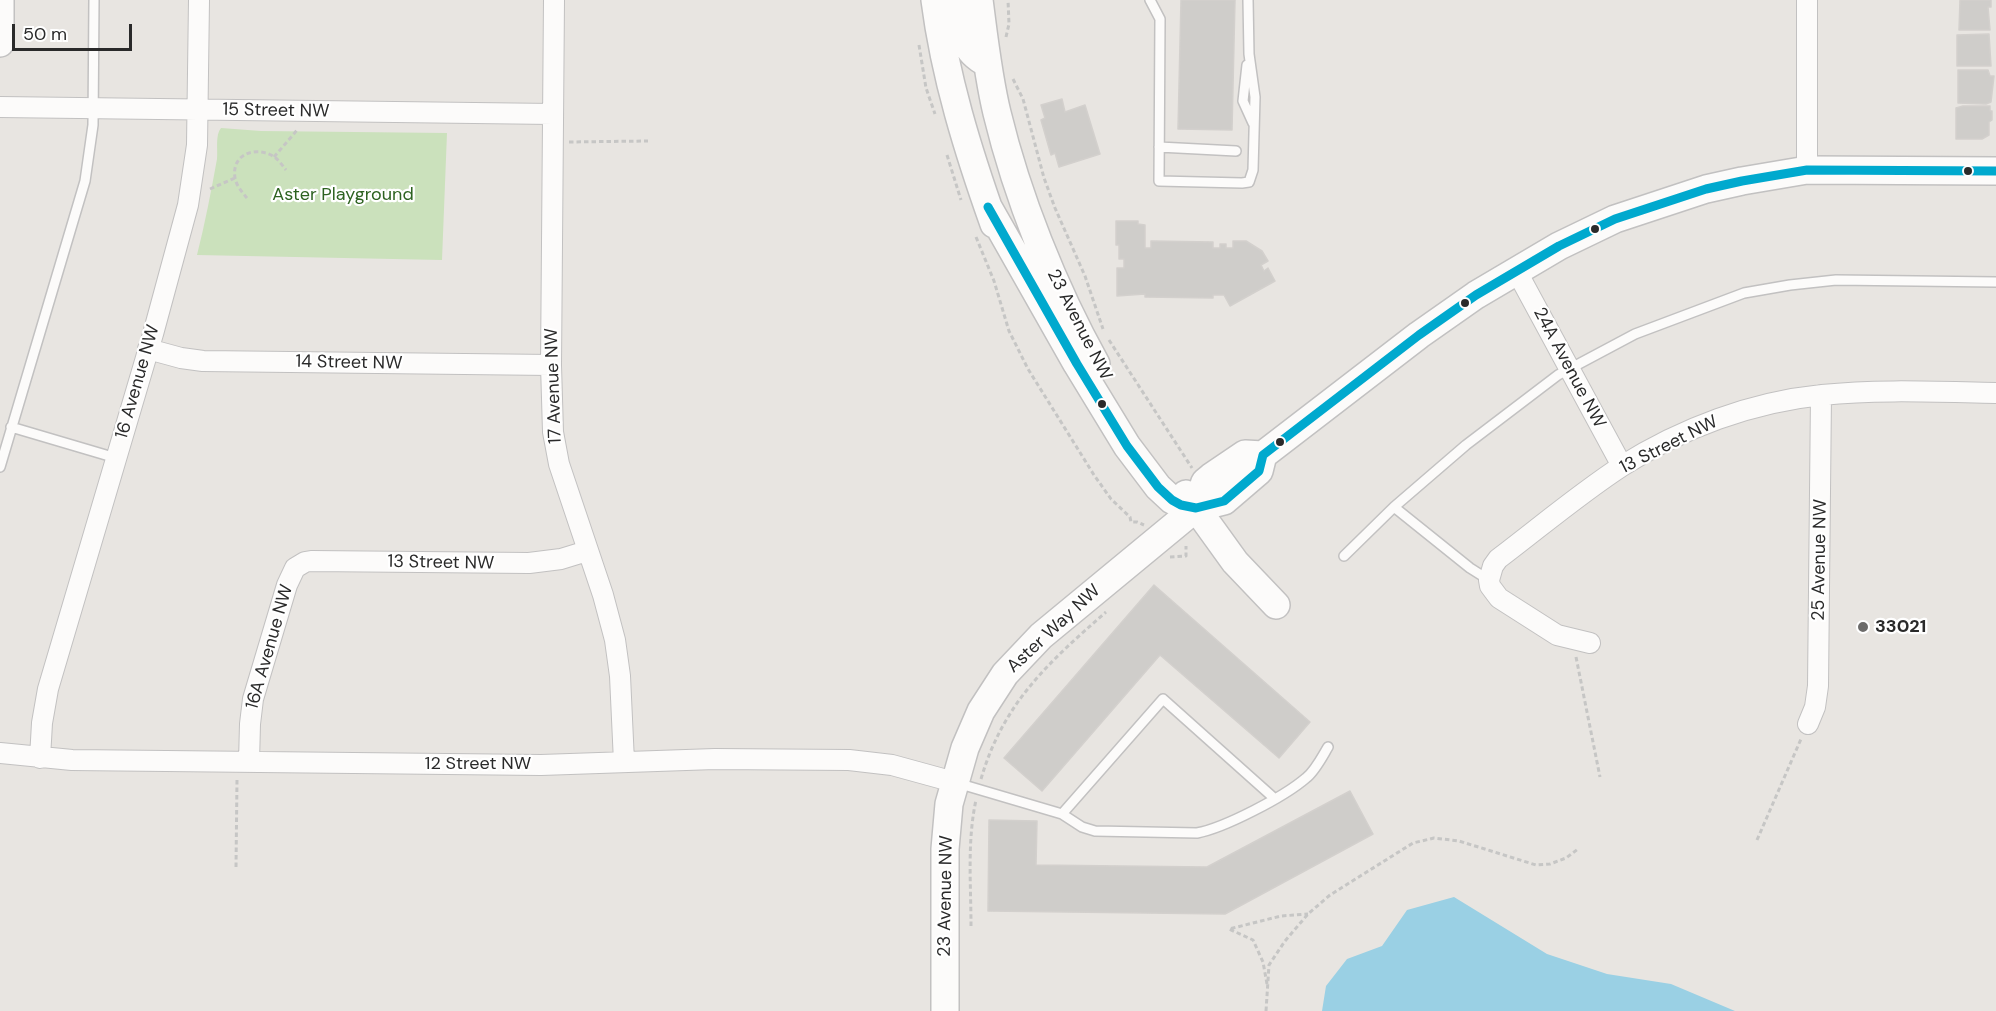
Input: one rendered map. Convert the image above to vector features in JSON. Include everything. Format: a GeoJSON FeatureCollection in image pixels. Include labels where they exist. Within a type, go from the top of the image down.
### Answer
{"type":"FeatureCollection","features":[{"type":"Feature","properties":{"kind":"main road"},"geometry":{"type":"LineString","coordinates":[[0,0],[0,43]]}},
{"type":"Feature","properties":{"kind":"main road","name":"23 Avenue NW"},"geometry":{"type":"LineString","coordinates":[[935,0],[946,69],[971,158],[975,205],[1067,381],[1103,440],[1178,538]]}},
{"type":"Feature","properties":{"kind":"main road"},"geometry":{"type":"LineString","coordinates":[[955,0],[960,32],[964,42],[974,55],[987,63]]}},
{"type":"Feature","properties":{"kind":"main road","name":"23 Avenue NW"},"geometry":{"type":"LineString","coordinates":[[979,0],[987,63],[998,114],[1038,237],[1064,299],[1095,361],[1144,440],[1235,562],[1276,605]]}},
{"type":"Feature","properties":{"kind":"main road"},"geometry":{"type":"LineString","coordinates":[[975,205],[1127,446],[1158,487],[1172,500],[1181,505],[1196,508],[1205,482],[1245,454],[1263,455],[1419,335],[1476,295],[1516,270],[1596,228],[1669,200],[1742,181],[1808,170],[1996,171]]}},
{"type":"Feature","properties":{"kind":"main road","name":"Aster Way NW"},"geometry":{"type":"LineString","coordinates":[[966,786],[965,748],[981,711],[1012,665],[1074,607],[1178,538],[1196,508]]}},
{"type":"Feature","properties":{"kind":"main road","name":"23 Avenue NW"},"geometry":{"type":"LineString","coordinates":[[945,1011],[945,849],[950,804],[966,786]]}},
{"type":"Feature","properties":{"kind":"street","name":"16 Avenue NW"},"geometry":{"type":"LineString","coordinates":[[40,758],[42,723],[48,689],[188,205],[196,154],[199,0]]}},
{"type":"Feature","properties":{"kind":"street","name":"17 Avenue NW"},"geometry":{"type":"LineString","coordinates":[[554,0],[552,410],[556,448],[564,481],[603,595],[615,640],[620,676],[624,762]]}},
{"type":"Feature","properties":{"kind":"street"},"geometry":{"type":"LineString","coordinates":[[1808,0],[1808,170]]}},
{"type":"Feature","properties":{"kind":"street","name":"15 Street NW"},"geometry":{"type":"LineString","coordinates":[[0,107],[553,114]]}},
{"type":"Feature","properties":{"kind":"street","name":"24A Avenue NW"},"geometry":{"type":"LineString","coordinates":[[1516,270],[1622,466]]}},
{"type":"Feature","properties":{"kind":"street","name":"14 Street NW"},"geometry":{"type":"LineString","coordinates":[[148,349],[203,361],[551,365]]}},
{"type":"Feature","properties":{"kind":"street","name":"13 Street NW"},"geometry":{"type":"LineString","coordinates":[[1489,580],[1492,566],[1498,560],[1622,466],[1674,438],[1718,419],[1765,405],[1821,395],[1882,392],[1996,393]]}},
{"type":"Feature","properties":{"kind":"street","name":"25 Avenue NW"},"geometry":{"type":"LineString","coordinates":[[1808,724],[1815,707],[1818,686],[1821,395]]}},
{"type":"Feature","properties":{"kind":"street","name":"13 Street NW"},"geometry":{"type":"LineString","coordinates":[[295,568],[311,561],[529,563],[561,559],[587,551]]}},
{"type":"Feature","properties":{"kind":"street","name":"16A Avenue NW"},"geometry":{"type":"LineString","coordinates":[[243,769],[253,699],[287,585],[295,568]]}},
{"type":"Feature","properties":{"kind":"street"},"geometry":{"type":"LineString","coordinates":[[1489,580],[1490,586],[1499,597],[1557,635],[1581,641]]}},
{"type":"Feature","properties":{"kind":"street","name":"12 Street NW"},"geometry":{"type":"LineString","coordinates":[[0,753],[40,758],[243,769],[541,765],[715,759],[849,760],[898,766],[966,786]]}},
{"type":"Feature","properties":{"kind":"lane"},"geometry":{"type":"LineString","coordinates":[[0,467],[85,180],[91,145],[93,109],[94,0]]}},
{"type":"Feature","properties":{"kind":"lane"},"geometry":{"type":"LineString","coordinates":[[1150,0],[1160,19],[1159,181],[1249,182],[1253,170],[1255,97],[1249,54],[1248,0]]}},
{"type":"Feature","properties":{"kind":"lane"},"geometry":{"type":"LineString","coordinates":[[1158,147],[1236,151]]}},
{"type":"Feature","properties":{"kind":"lane"},"geometry":{"type":"LineString","coordinates":[[1344,556],[1394,507],[1466,445],[1569,368],[1635,334],[1744,293],[1836,280],[1996,282]]}},
{"type":"Feature","properties":{"kind":"lane"},"geometry":{"type":"LineString","coordinates":[[11,427],[116,458]]}},
{"type":"Feature","properties":{"kind":"lane"},"geometry":{"type":"LineString","coordinates":[[1394,507],[1470,568],[1489,580]]}},
{"type":"Feature","properties":{"kind":"lane"},"geometry":{"type":"LineString","coordinates":[[1062,814],[1163,699],[1275,799]]}},
{"type":"Feature","properties":{"kind":"lane"},"geometry":{"type":"LineString","coordinates":[[966,786],[1062,814],[1082,828],[1095,831],[1197,833],[1210,831],[1275,799],[1308,777],[1328,747]]}},
{"type":"Feature","properties":{"kind":"path"},"geometry":{"type":"LineString","coordinates":[[1006,37],[1009,24],[1008,0]]}},
{"type":"Feature","properties":{"kind":"path"},"geometry":{"type":"LineString","coordinates":[[920,57],[926,88],[937,122]]}},
{"type":"Feature","properties":{"kind":"path"},"geometry":{"type":"LineString","coordinates":[[1012,78],[1023,99],[1044,178],[1085,276],[1102,327],[1193,470]]}},
{"type":"Feature","properties":{"kind":"path"},"geometry":{"type":"LineString","coordinates":[[274,157],[298,129]]}},
{"type":"Feature","properties":{"kind":"path"},"geometry":{"type":"LineString","coordinates":[[565,142],[648,141]]}},
{"type":"Feature","properties":{"kind":"path"},"geometry":{"type":"LineString","coordinates":[[247,198],[235,178],[236,164],[240,157],[246,153],[261,152],[274,157],[285,170]]}},
{"type":"Feature","properties":{"kind":"path"},"geometry":{"type":"LineString","coordinates":[[947,155],[975,205]]}},
{"type":"Feature","properties":{"kind":"path"},"geometry":{"type":"LineString","coordinates":[[210,189],[235,178]]}},
{"type":"Feature","properties":{"kind":"path"},"geometry":{"type":"LineString","coordinates":[[974,231],[994,281],[1009,331],[1028,369],[1075,446],[1111,499],[1130,517],[1131,522],[1137,522]]}},
{"type":"Feature","properties":{"kind":"path"},"geometry":{"type":"LineString","coordinates":[[1167,559],[1186,556],[1178,538]]}},
{"type":"Feature","properties":{"kind":"path"},"geometry":{"type":"LineString","coordinates":[[971,926],[972,819],[966,786],[1022,696],[1056,656],[1113,606]]}},
{"type":"Feature","properties":{"kind":"path"},"geometry":{"type":"LineString","coordinates":[[1581,641],[1600,777]]}},
{"type":"Feature","properties":{"kind":"path"},"geometry":{"type":"LineString","coordinates":[[1757,840],[1808,724]]}},
{"type":"Feature","properties":{"kind":"path"},"geometry":{"type":"LineString","coordinates":[[236,867],[243,769]]}},
{"type":"Feature","properties":{"kind":"path"},"geometry":{"type":"LineString","coordinates":[[1266,1011],[1269,965],[1285,940],[1308,914],[1330,895],[1413,843],[1434,838],[1459,841],[1536,865],[1550,864],[1566,858],[1578,849]]}},
{"type":"Feature","properties":{"kind":"path"},"geometry":{"type":"LineString","coordinates":[[1268,991],[1263,962],[1253,940],[1229,929],[1281,916],[1308,914]]}},
{"type":"Feature","properties":{"kind":"green space","name":"Aster Playground"},"geometry":{"type":"Polygon","coordinates":[[[221,128],[261,131],[447,133],[442,260],[197,255],[217,159],[217,139],[221,128]]]}},
{"type":"Feature","properties":{"kind":"water"},"geometry":{"type":"Polygon","coordinates":[[[1454,897],[1547,954],[1607,974],[1671,984],[1735,1011],[1322,1011],[1326,986],[1347,959],[1382,946],[1407,910],[1454,897]]]}},
{"type":"Feature","properties":{"kind":"building"},"geometry":{"type":"Polygon","coordinates":[[[1181,0],[1235,0],[1232,130],[1178,129],[1181,0]]]}},
{"type":"Feature","properties":{"kind":"building"},"geometry":{"type":"Polygon","coordinates":[[[1960,0],[1991,0],[1991,7],[1988,7],[1990,30],[1959,30],[1960,0]]]}},
{"type":"Feature","properties":{"kind":"building"},"geometry":{"type":"Polygon","coordinates":[[[1989,34],[1991,66],[1957,66],[1957,35],[1989,34]]]}},
{"type":"Feature","properties":{"kind":"building"},"geometry":{"type":"Polygon","coordinates":[[[1958,70],[1988,70],[1990,76],[1994,76],[1991,102],[1986,104],[1958,103],[1958,70]]]}},
{"type":"Feature","properties":{"kind":"building"},"geometry":{"type":"Polygon","coordinates":[[[1062,99],[1065,112],[1085,105],[1100,154],[1059,167],[1055,153],[1051,155],[1041,120],[1045,118],[1041,105],[1062,99]]]}},
{"type":"Feature","properties":{"kind":"building"},"geometry":{"type":"Polygon","coordinates":[[[1990,106],[1992,120],[1989,122],[1989,135],[1982,139],[1956,139],[1956,108],[1990,106]]]}},
{"type":"Feature","properties":{"kind":"building"},"geometry":{"type":"Polygon","coordinates":[[[1116,221],[1138,221],[1138,224],[1145,225],[1145,248],[1151,248],[1151,241],[1213,242],[1213,248],[1220,248],[1220,244],[1226,244],[1226,248],[1233,248],[1233,241],[1246,241],[1262,251],[1268,261],[1261,265],[1264,271],[1268,268],[1275,281],[1230,306],[1224,295],[1213,295],[1213,298],[1145,297],[1145,294],[1117,296],[1117,268],[1124,268],[1124,259],[1119,259],[1119,245],[1116,245],[1116,221]]]}},
{"type":"Feature","properties":{"kind":"building"},"geometry":{"type":"Polygon","coordinates":[[[1154,585],[1310,722],[1279,758],[1160,655],[1042,791],[1004,758],[1154,585]]]}},
{"type":"Feature","properties":{"kind":"building"},"geometry":{"type":"Polygon","coordinates":[[[1350,791],[1373,834],[1225,914],[988,911],[989,820],[1037,821],[1036,865],[1207,867],[1350,791]]]}},
{"type":"Feature","properties":{"kind":"transit line"},"geometry":{"type":"LineString","coordinates":[[988,207],[1077,364],[1127,446],[1158,487],[1172,500],[1181,505],[1196,508],[1224,501],[1259,471],[1263,455],[1419,335],[1476,295],[1559,246],[1615,219],[1706,189],[1807,170],[1996,171]]}},
{"type":"Feature","properties":{"kind":"place","name":"33021"},"geometry":{"type":"Point","coordinates":[1863,627]}}]}
